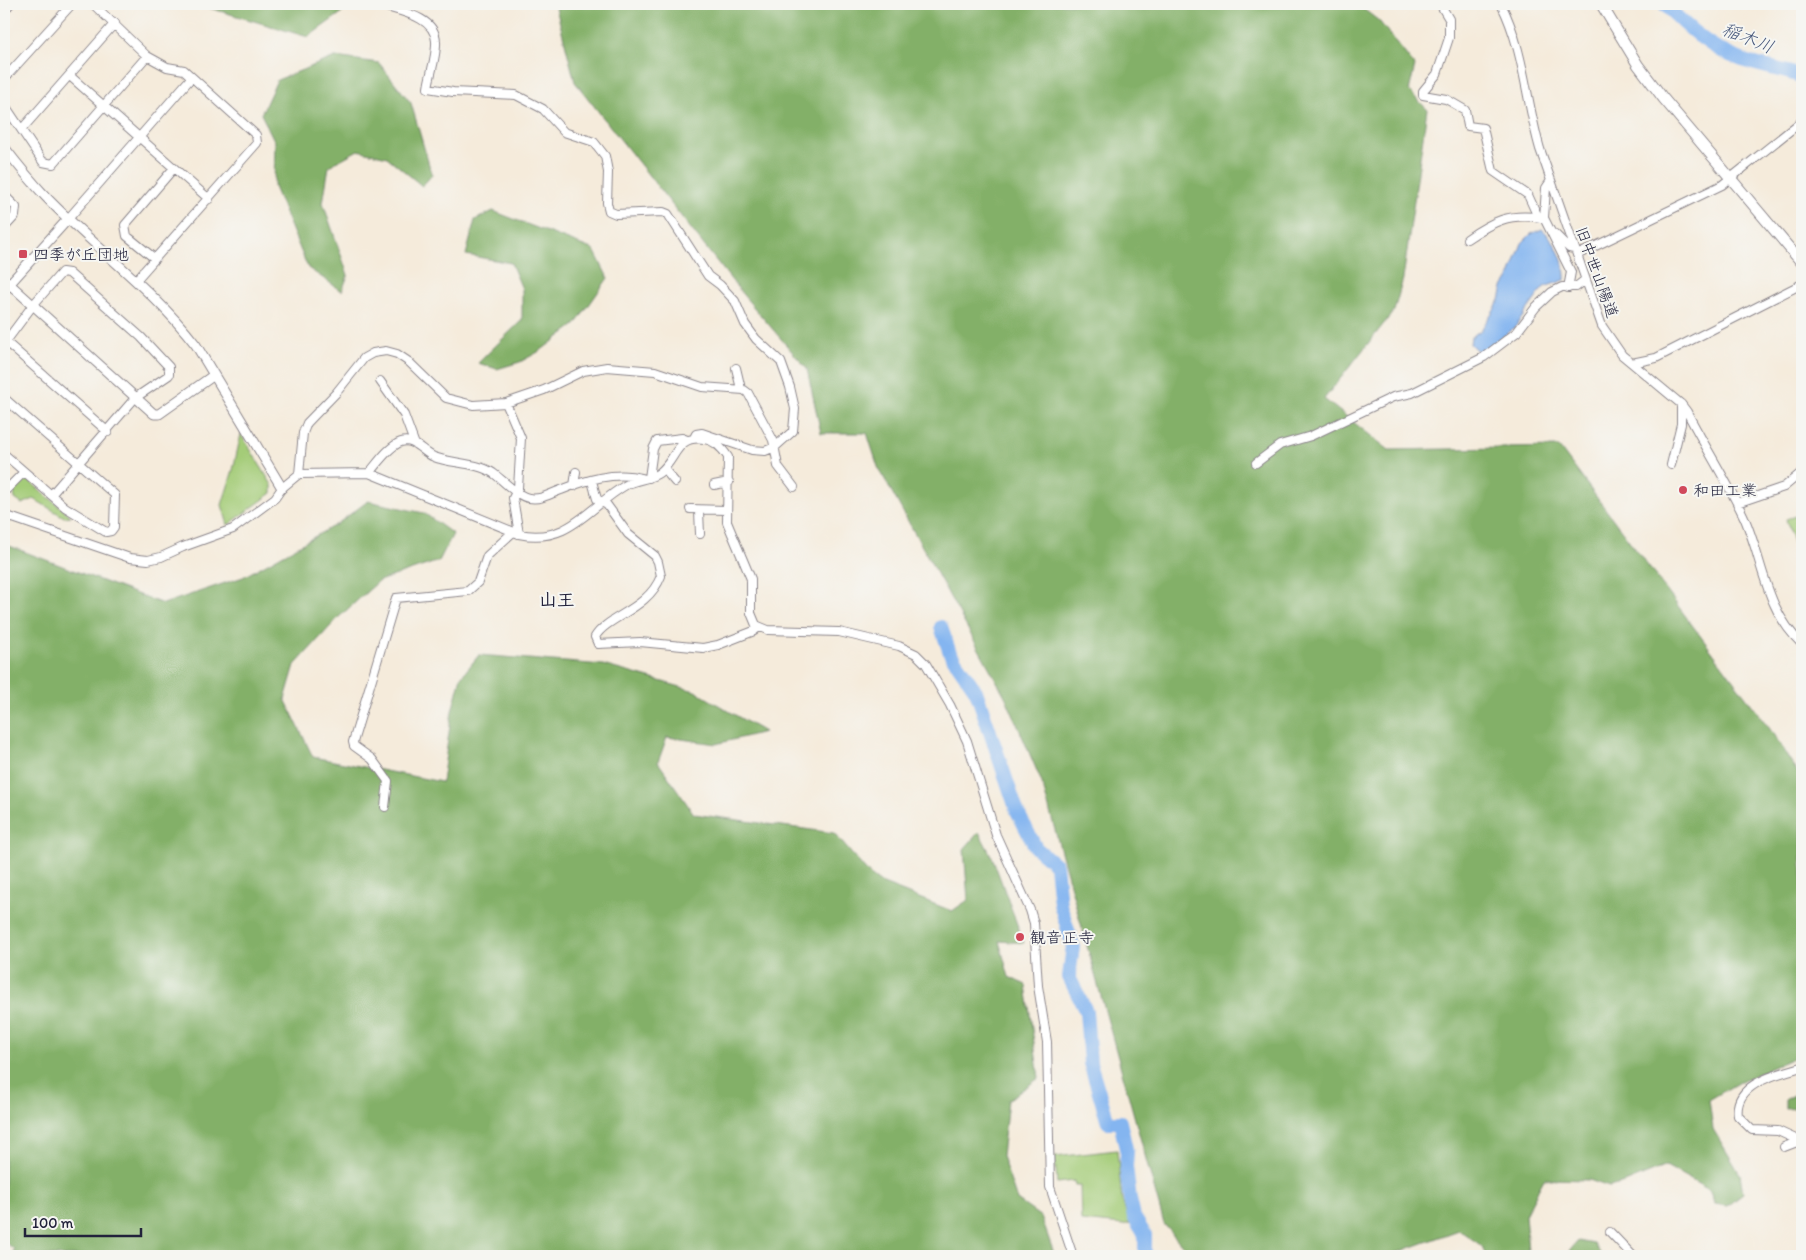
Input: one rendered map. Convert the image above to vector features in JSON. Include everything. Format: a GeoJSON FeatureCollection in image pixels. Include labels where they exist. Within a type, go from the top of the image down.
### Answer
{"type":"FeatureCollection","features":[{"type":"Feature","properties":{"kind":"main road"},"geometry":{"type":"LineString","coordinates":[[1601,4],[1638,64],[1692,135],[1802,263]]}},
{"type":"Feature","properties":{"kind":"street"},"geometry":{"type":"LineString","coordinates":[[4,11],[10,4]]}},
{"type":"Feature","properties":{"kind":"street"},"geometry":{"type":"LineString","coordinates":[[4,80],[72,4]]}},
{"type":"Feature","properties":{"kind":"street"},"geometry":{"type":"LineString","coordinates":[[93,4],[115,22],[147,56],[167,67],[184,70],[256,135],[257,143],[137,279]]}},
{"type":"Feature","properties":{"kind":"street"},"geometry":{"type":"LineString","coordinates":[[4,515],[130,558],[148,560],[161,558],[183,547],[233,529],[275,498],[282,488],[299,474],[369,473],[516,533],[537,536],[563,529],[582,520],[626,485],[646,479],[664,469],[679,447],[696,434],[702,433],[742,448],[760,451],[775,447],[790,434],[795,419],[790,386],[781,362],[756,338],[745,324],[736,301],[708,276],[668,214],[663,212],[616,214],[610,211],[607,203],[608,172],[600,148],[594,142],[564,132],[543,109],[516,95],[453,92],[428,88],[436,40],[432,29],[422,19],[377,4]]}},
{"type":"Feature","properties":{"kind":"street"},"geometry":{"type":"LineString","coordinates":[[1440,4],[1449,19],[1449,38],[1437,74],[1423,91],[1423,95],[1456,103],[1465,110],[1468,126],[1483,128],[1493,171],[1528,195],[1541,218],[1552,232],[1575,252],[1731,179],[1802,121]]}},
{"type":"Feature","properties":{"kind":"street","name":"旧中世山陽道"},"geometry":{"type":"LineString","coordinates":[[1501,4],[1516,38],[1533,126],[1550,182],[1602,326],[1622,355],[1681,404],[1737,503],[1750,532],[1772,601],[1785,626],[1802,644]]}},
{"type":"Feature","properties":{"kind":"street"},"geometry":{"type":"LineString","coordinates":[[22,129],[115,22]]}},
{"type":"Feature","properties":{"kind":"street"},"geometry":{"type":"LineString","coordinates":[[4,104],[43,162],[53,164],[147,56]]}},
{"type":"Feature","properties":{"kind":"street"},"geometry":{"type":"LineString","coordinates":[[70,76],[209,199]]}},
{"type":"Feature","properties":{"kind":"street"},"geometry":{"type":"LineString","coordinates":[[191,78],[68,219],[5,284],[33,305],[154,414],[159,414],[214,375]]}},
{"type":"Feature","properties":{"kind":"street"},"geometry":{"type":"LineString","coordinates":[[4,147],[35,185],[68,219],[137,279],[179,323],[214,375],[282,488]]}},
{"type":"Feature","properties":{"kind":"street"},"geometry":{"type":"LineString","coordinates":[[154,258],[127,236],[125,225],[174,168]]}},
{"type":"Feature","properties":{"kind":"street"},"geometry":{"type":"LineString","coordinates":[[1541,218],[1546,188],[1550,182]]}},
{"type":"Feature","properties":{"kind":"street"},"geometry":{"type":"LineString","coordinates":[[4,196],[16,207],[15,216],[4,228]]}},
{"type":"Feature","properties":{"kind":"street"},"geometry":{"type":"LineString","coordinates":[[1467,239],[1493,221],[1522,216],[1541,218]]}},
{"type":"Feature","properties":{"kind":"street"},"geometry":{"type":"LineString","coordinates":[[1552,232],[1571,272],[1568,288]]}},
{"type":"Feature","properties":{"kind":"street"},"geometry":{"type":"LineString","coordinates":[[51,495],[108,432],[136,398],[169,374],[169,367],[141,338],[70,273],[62,272],[33,305],[5,343],[108,432]]}},
{"type":"Feature","properties":{"kind":"street"},"geometry":{"type":"LineString","coordinates":[[1256,463],[1280,445],[1311,436],[1393,397],[1412,393],[1484,357],[1517,332],[1536,307],[1552,292],[1562,287],[1576,287],[1585,280]]}},
{"type":"Feature","properties":{"kind":"street"},"geometry":{"type":"LineString","coordinates":[[1632,362],[1656,358],[1802,284]]}},
{"type":"Feature","properties":{"kind":"street"},"geometry":{"type":"LineString","coordinates":[[299,474],[303,433],[307,423],[364,358],[373,353],[386,350],[397,354],[409,362],[446,398],[458,403],[487,406],[506,403],[544,390],[584,370],[606,367],[655,371],[702,387],[741,389],[748,393],[775,447],[778,466],[794,487]]}},
{"type":"Feature","properties":{"kind":"street"},"geometry":{"type":"LineString","coordinates":[[736,368],[741,389]]}},
{"type":"Feature","properties":{"kind":"street"},"geometry":{"type":"LineString","coordinates":[[380,381],[404,415],[414,442]]}},
{"type":"Feature","properties":{"kind":"street"},"geometry":{"type":"LineString","coordinates":[[4,398],[114,495],[114,527],[111,531],[106,532],[74,514],[4,454]]}},
{"type":"Feature","properties":{"kind":"street"},"geometry":{"type":"LineString","coordinates":[[506,403],[521,438],[518,488],[513,498],[516,533]]}},
{"type":"Feature","properties":{"kind":"street"},"geometry":{"type":"LineString","coordinates":[[1670,465],[1681,424],[1681,404]]}},
{"type":"Feature","properties":{"kind":"street"},"geometry":{"type":"LineString","coordinates":[[646,479],[653,449],[657,441],[682,438],[708,439],[722,448],[728,456],[727,522],[751,580],[751,613],[759,627],[768,630],[839,632],[899,646],[916,654],[926,664],[950,705],[967,741],[996,835],[1034,923],[1038,986],[1048,1050],[1050,1188],[1073,1256]]}},
{"type":"Feature","properties":{"kind":"street"},"geometry":{"type":"LineString","coordinates":[[369,473],[399,443],[406,441],[414,442],[434,457],[490,471],[526,498],[542,499],[574,486],[617,475],[646,479]]}},
{"type":"Feature","properties":{"kind":"street"},"geometry":{"type":"LineString","coordinates":[[664,469],[675,482]]}},
{"type":"Feature","properties":{"kind":"street"},"geometry":{"type":"LineString","coordinates":[[4,492],[24,472]]}},
{"type":"Feature","properties":{"kind":"street"},"geometry":{"type":"LineString","coordinates":[[574,486],[576,472]]}},
{"type":"Feature","properties":{"kind":"street"},"geometry":{"type":"LineString","coordinates":[[1737,503],[1784,487],[1802,472]]}},
{"type":"Feature","properties":{"kind":"street"},"geometry":{"type":"LineString","coordinates":[[592,481],[597,498],[603,502],[628,534],[655,556],[661,576],[647,597],[629,612],[601,630],[595,637],[598,644],[640,642],[703,648],[718,645],[754,631],[759,627]]}},
{"type":"Feature","properties":{"kind":"street"},"geometry":{"type":"LineString","coordinates":[[714,485],[729,482]]}},
{"type":"Feature","properties":{"kind":"street"},"geometry":{"type":"LineString","coordinates":[[690,510],[726,510]]}},
{"type":"Feature","properties":{"kind":"street"},"geometry":{"type":"LineString","coordinates":[[699,511],[700,534]]}},
{"type":"Feature","properties":{"kind":"street"},"geometry":{"type":"LineString","coordinates":[[385,807],[388,781],[372,759],[354,746],[353,742],[396,598],[468,591],[478,582],[487,556],[516,533]]}},
{"type":"Feature","properties":{"kind":"street"},"geometry":{"type":"LineString","coordinates":[[1800,1142],[1778,1131],[1752,1130],[1738,1116],[1737,1107],[1742,1096],[1753,1085],[1802,1067]]}},
{"type":"Feature","properties":{"kind":"street"},"geometry":{"type":"LineString","coordinates":[[1784,1147],[1800,1142]]}},
{"type":"Feature","properties":{"kind":"street"},"geometry":{"type":"LineString","coordinates":[[1610,1232],[1633,1256]]}},
{"type":"Feature","properties":{"kind":"green space"},"geometry":{"type":"Polygon","coordinates":[[[196,4],[354,4],[308,37],[196,4]]]}},
{"type":"Feature","properties":{"kind":"green space"},"geometry":{"type":"Polygon","coordinates":[[[555,4],[1357,4],[1379,21],[1415,66],[1409,91],[1427,109],[1403,279],[1394,311],[1324,399],[1389,450],[1559,447],[1770,729],[1802,779],[1802,1054],[1741,1081],[1709,1100],[1713,1129],[1740,1174],[1743,1193],[1727,1206],[1715,1204],[1709,1190],[1666,1166],[1625,1183],[1609,1187],[1589,1180],[1544,1179],[1525,1215],[1528,1251],[1536,1256],[1486,1256],[1482,1246],[1459,1230],[1387,1256],[1200,1256],[1187,1251],[1164,1224],[1042,783],[1006,698],[878,467],[867,433],[821,433],[807,369],[744,296],[575,82],[555,4]]]}},
{"type":"Feature","properties":{"kind":"green space"},"geometry":{"type":"Polygon","coordinates":[[[335,57],[379,63],[411,103],[432,175],[422,186],[387,157],[358,150],[329,166],[323,203],[348,275],[342,291],[308,268],[274,187],[275,142],[261,114],[277,80],[335,57]]]}},
{"type":"Feature","properties":{"kind":"green space"},"geometry":{"type":"Polygon","coordinates":[[[493,211],[594,250],[608,278],[575,325],[540,351],[520,362],[497,369],[478,363],[522,320],[522,289],[511,263],[466,255],[475,220],[493,211]]]}},
{"type":"Feature","properties":{"kind":"green space"},"geometry":{"type":"Polygon","coordinates":[[[241,434],[272,485],[272,493],[228,525],[222,505],[233,470],[241,434]]]}},
{"type":"Feature","properties":{"kind":"green space"},"geometry":{"type":"Polygon","coordinates":[[[22,480],[28,480],[71,516],[64,517],[34,499],[22,504],[15,499],[14,492],[22,480]]]}},
{"type":"Feature","properties":{"kind":"green space"},"geometry":{"type":"Polygon","coordinates":[[[368,501],[424,513],[453,534],[439,561],[379,581],[339,617],[295,665],[285,699],[313,757],[442,782],[452,711],[461,677],[479,655],[603,665],[695,691],[764,732],[716,744],[667,737],[658,762],[694,814],[834,833],[869,874],[881,883],[952,911],[968,900],[964,849],[979,832],[993,859],[1024,943],[999,941],[1009,977],[1026,985],[1039,1078],[1008,1100],[1002,1156],[1017,1200],[1041,1217],[1055,1256],[12,1256],[14,1249],[4,1242],[4,544],[163,604],[243,577],[337,524],[368,501]]]}},
{"type":"Feature","properties":{"kind":"green space"},"geometry":{"type":"Polygon","coordinates":[[[1802,514],[1802,572],[1786,519],[1802,514]]]}},
{"type":"Feature","properties":{"kind":"green space"},"geometry":{"type":"Polygon","coordinates":[[[1802,1089],[1802,1108],[1785,1109],[1785,1100],[1802,1089]]]}},
{"type":"Feature","properties":{"kind":"green space"},"geometry":{"type":"Polygon","coordinates":[[[1117,1150],[1122,1200],[1130,1223],[1123,1225],[1081,1221],[1080,1186],[1075,1186],[1074,1181],[1057,1183],[1055,1157],[1117,1150]]]}},
{"type":"Feature","properties":{"kind":"green space"},"geometry":{"type":"Polygon","coordinates":[[[1578,1241],[1594,1244],[1602,1256],[1565,1256],[1578,1241]]]}},
{"type":"Feature","properties":{"kind":"water"},"geometry":{"type":"Polygon","coordinates":[[[1542,229],[1559,252],[1564,266],[1565,280],[1544,287],[1515,327],[1481,354],[1470,344],[1471,337],[1481,330],[1500,300],[1503,287],[1509,278],[1522,243],[1531,234],[1542,229]]]}},
{"type":"Feature","properties":{"kind":"waterway","name":"稲木川"},"geometry":{"type":"LineString","coordinates":[[1664,4],[1690,29],[1720,50],[1742,60],[1802,77]]}},
{"type":"Feature","properties":{"kind":"waterway"},"geometry":{"type":"LineString","coordinates":[[941,627],[950,653],[976,691],[1017,811],[1036,848],[1056,865],[1060,904],[1073,946],[1069,977],[1086,1011],[1090,1063],[1108,1122],[1120,1122],[1127,1153],[1126,1166],[1130,1199],[1134,1217],[1145,1235],[1145,1256]]}},
{"type":"Feature","properties":{"kind":"place","name":"四季が丘団地"},"geometry":{"type":"Point","coordinates":[23,254]}},
{"type":"Feature","properties":{"kind":"place","name":"和田工業"},"geometry":{"type":"Point","coordinates":[1683,490]}},
{"type":"Feature","properties":{"kind":"place","name":"観音正寺"},"geometry":{"type":"Point","coordinates":[1020,937]}},
{"type":"Feature","properties":{"kind":"district","name":"山王"},"geometry":{"type":"Point","coordinates":[557,600]}}]}
